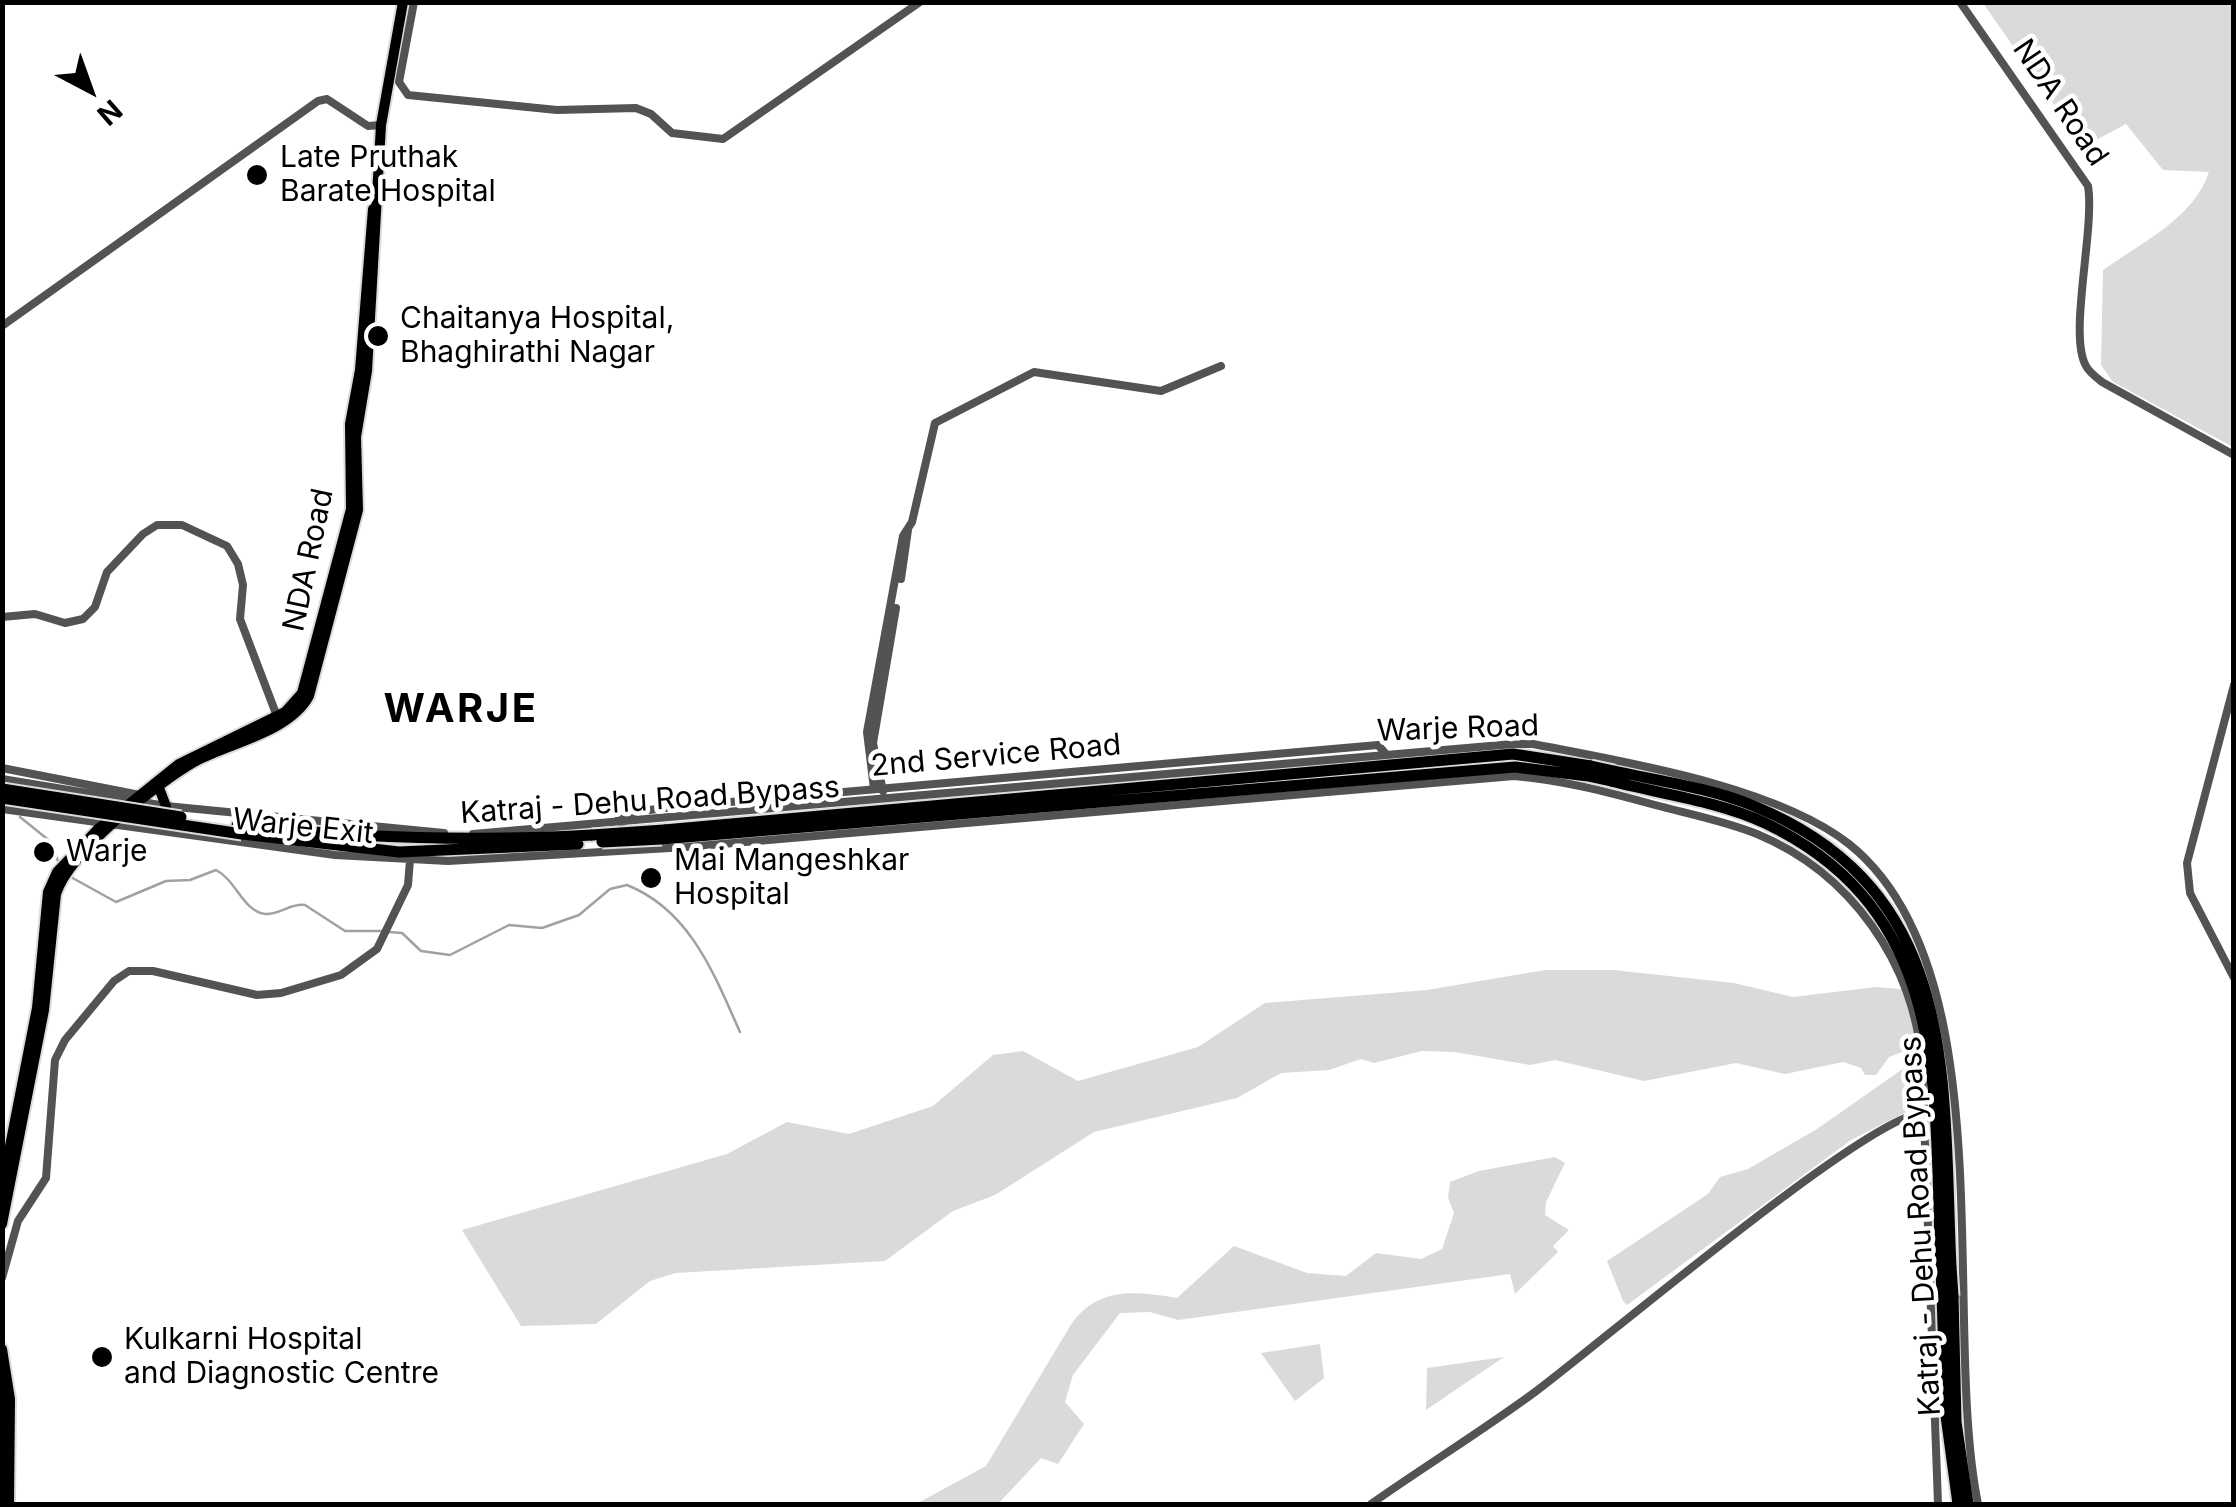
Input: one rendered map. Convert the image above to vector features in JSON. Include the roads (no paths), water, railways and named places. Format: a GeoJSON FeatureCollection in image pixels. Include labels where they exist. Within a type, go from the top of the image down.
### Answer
{"type":"FeatureCollection","features":[{"type":"Feature","properties":{"kind":"highway","name":"Katraj - Dehu Road Bypass"},"geometry":{"type":"LineString","coordinates":[[2,798],[398,852],[663,834],[1351,775],[1513,754],[1596,772]]}},
{"type":"Feature","properties":{"kind":"highway"},"geometry":{"type":"LineString","coordinates":[[1596,772],[1613,776]]}},
{"type":"Feature","properties":{"kind":"highway","name":"Katraj - Dehu Road Bypass"},"geometry":{"type":"LineString","coordinates":[[1613,776],[1766,824],[1842,875],[1893,946],[1917,990],[1931,1046],[1956,1422],[1968,1504]]}},
{"type":"Feature","properties":{"kind":"highway","name":"Katraj - Dehu Road Bypass"},"geometry":{"type":"LineString","coordinates":[[1613,776],[1752,806],[1788,823],[1851,868],[1887,912],[1916,962],[1937,1025],[1944,1094],[1946,1271]]}},
{"type":"Feature","properties":{"kind":"highway","name":"Katraj - Dehu Road Bypass"},"geometry":{"type":"LineString","coordinates":[[2,789],[239,829],[473,842],[596,839]]}},
{"type":"Feature","properties":{"kind":"highway"},"geometry":{"type":"LineString","coordinates":[[344,826],[354,838]]}},
{"type":"Feature","properties":{"kind":"highway","name":"Katraj - Dehu Road Bypass"},"geometry":{"type":"LineString","coordinates":[[1947,1292],[1946,1416],[1958,1504]]}},
{"type":"Feature","properties":{"kind":"main road","name":"NDA Road"},"geometry":{"type":"LineString","coordinates":[[63,871],[105,828],[190,757],[278,719],[305,703],[358,510],[356,437],[367,371],[381,124],[403,2]]}},
{"type":"Feature","properties":{"kind":"main road","name":"NDA Road"},"geometry":{"type":"LineString","coordinates":[[140,799],[193,763],[266,729],[278,719]]}},
{"type":"Feature","properties":{"kind":"main road"},"geometry":{"type":"LineString","coordinates":[[159,788],[166,806]]}},
{"type":"Feature","properties":{"kind":"main road"},"geometry":{"type":"LineString","coordinates":[[2,1186],[37,1008],[48,892],[63,871]]}},
{"type":"Feature","properties":{"kind":"main road"},"geometry":{"type":"LineString","coordinates":[[2,1224],[44,1010],[56,894],[63,871]]}},
{"type":"Feature","properties":{"kind":"main road"},"geometry":{"type":"LineString","coordinates":[[2,1349],[9,1394],[5,1440],[9,1504]]}},
{"type":"Feature","properties":{"kind":"street"},"geometry":{"type":"LineString","coordinates":[[414,2],[399,82],[408,96],[557,110],[636,108],[648,112],[672,133],[711,140],[736,134],[783,96],[920,2]]}},
{"type":"Feature","properties":{"kind":"street","name":"NDA Road"},"geometry":{"type":"LineString","coordinates":[[1960,2],[2088,186],[2090,220],[2080,342],[2086,365],[2102,382],[2234,455]]}},
{"type":"Feature","properties":{"kind":"street"},"geometry":{"type":"LineString","coordinates":[[2,326],[318,101],[327,99],[368,126],[381,124]]}},
{"type":"Feature","properties":{"kind":"street"},"geometry":{"type":"LineString","coordinates":[[879,793],[869,743],[907,535],[935,423],[1034,372],[1162,391],[1221,366]]}},
{"type":"Feature","properties":{"kind":"street"},"geometry":{"type":"LineString","coordinates":[[2,617],[35,614],[65,623],[83,618],[95,606],[107,572],[143,534],[156,525],[182,525],[227,546],[241,572],[240,619],[278,719]]}},
{"type":"Feature","properties":{"kind":"street"},"geometry":{"type":"LineString","coordinates":[[2234,685],[2186,863],[2190,893],[2234,978]]}},
{"type":"Feature","properties":{"kind":"street","name":"Warje Road"},"geometry":{"type":"LineString","coordinates":[[1946,1271],[1923,1114],[1918,1033],[1893,946],[1837,885],[1760,835],[1596,772],[1533,744],[1385,752],[879,793],[649,822],[619,820],[596,839],[624,851],[649,850],[1596,772],[1757,798],[1847,842],[1870,863],[1921,948],[1942,1008],[1954,1106],[1946,1271]]}},
{"type":"Feature","properties":{"kind":"street","name":"2nd Service Road"},"geometry":{"type":"LineString","coordinates":[[619,820],[1378,745],[1385,752]]}},
{"type":"Feature","properties":{"kind":"street","name":"Warje Exit"},"geometry":{"type":"LineString","coordinates":[[2,774],[166,806],[344,826],[596,839]]}},
{"type":"Feature","properties":{"kind":"street","name":"Warje Exit"},"geometry":{"type":"LineString","coordinates":[[2,809],[105,828],[410,860],[596,839]]}},
{"type":"Feature","properties":{"kind":"street"},"geometry":{"type":"LineString","coordinates":[[619,820],[624,851]]}},
{"type":"Feature","properties":{"kind":"street"},"geometry":{"type":"LineString","coordinates":[[649,822],[649,850]]}},
{"type":"Feature","properties":{"kind":"street"},"geometry":{"type":"LineString","coordinates":[[2,1278],[18,1221],[46,1178],[55,1060],[66,1040],[120,975],[153,971],[247,994],[268,995],[341,975],[365,962],[382,940],[408,885],[410,860]]}},
{"type":"Feature","properties":{"kind":"street"},"geometry":{"type":"LineString","coordinates":[[1371,1504],[1530,1396],[1634,1317],[1658,1290],[1833,1164],[1905,1118],[1923,1114]]}},
{"type":"Feature","properties":{"kind":"street"},"geometry":{"type":"LineString","coordinates":[[1946,1271],[1978,1504]]}},
{"type":"Feature","properties":{"kind":"street"},"geometry":{"type":"LineString","coordinates":[[1938,1504],[1932,1427],[1947,1292]]}},
{"type":"Feature","properties":{"kind":"waterway"},"geometry":{"type":"LineString","coordinates":[[20,817],[51,842],[58,861]]}},
{"type":"Feature","properties":{"kind":"waterway"},"geometry":{"type":"LineString","coordinates":[[69,876],[116,902],[166,881],[190,880],[216,870],[257,912],[270,914],[305,905],[345,931],[382,931]]}},
{"type":"Feature","properties":{"kind":"waterway"},"geometry":{"type":"LineString","coordinates":[[389,932],[402,933],[421,951],[450,955],[509,925],[542,928],[579,915],[610,889],[627,885],[649,896],[684,927],[709,967],[740,1032]]}},
{"type":"Feature","properties":{"kind":"place","name":"Late Pruthak Barate Hospital"},"geometry":{"type":"Point","coordinates":[257,175]}},
{"type":"Feature","properties":{"kind":"place","name":"Chaitanya Hospital, Bhaghirathi Nagar"},"geometry":{"type":"Point","coordinates":[378,336]}},
{"type":"Feature","properties":{"kind":"place","name":"Warje"},"geometry":{"type":"Point","coordinates":[44,852]}},
{"type":"Feature","properties":{"kind":"place","name":"Mai Mangeshkar Hospital"},"geometry":{"type":"Point","coordinates":[651,878]}},
{"type":"Feature","properties":{"kind":"place","name":"Kulkarni Hospital and Diagnostic Centre"},"geometry":{"type":"Point","coordinates":[102,1357]}},
{"type":"Feature","properties":{"kind":"district","name":"WARJE"},"geometry":{"type":"Point","coordinates":[461,710]}}]}
